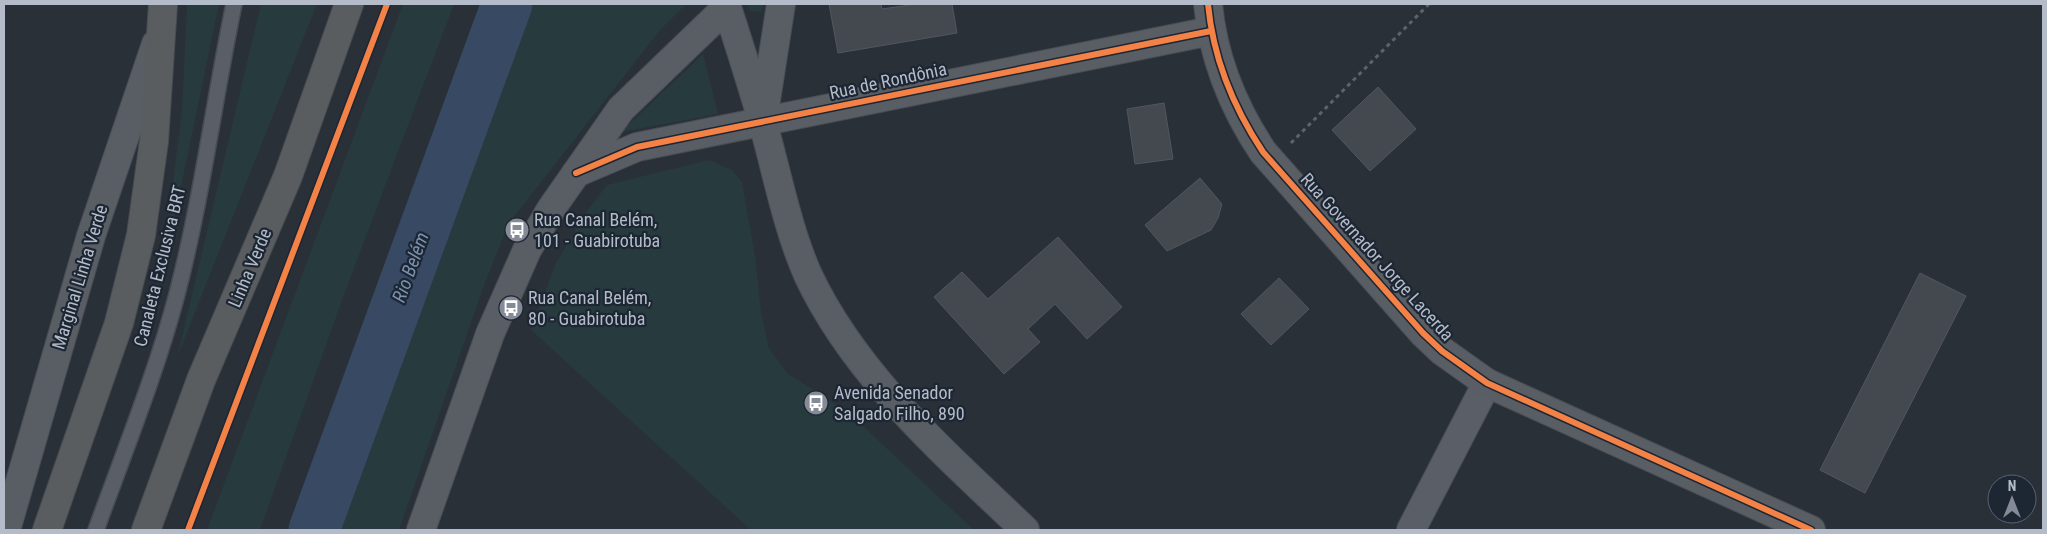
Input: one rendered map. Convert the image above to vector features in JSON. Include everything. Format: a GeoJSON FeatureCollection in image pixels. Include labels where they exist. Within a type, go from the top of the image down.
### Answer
{"type":"FeatureCollection","features":[{"type":"Feature","properties":{"kind":"highway","name":"Linha Verde"},"geometry":{"type":"LineString","coordinates":[[146,530],[201,380],[288,176],[349,4]]}},
{"type":"Feature","properties":{"kind":"highway"},"geometry":{"type":"LineString","coordinates":[[47,530],[131,283],[149,190],[162,15]]}},
{"type":"Feature","properties":{"kind":"street"},"geometry":{"type":"LineString","coordinates":[[763,122],[781,4]]}},
{"type":"Feature","properties":{"kind":"street","name":"Rua Governador Jorge Lacerda"},"geometry":{"type":"LineString","coordinates":[[1208,4],[1211,30],[1230,93],[1253,136],[1272,162],[1423,333],[1442,351],[1487,382],[1811,530]]}},
{"type":"Feature","properties":{"kind":"street"},"geometry":{"type":"LineString","coordinates":[[421,530],[490,334],[507,292],[532,241],[576,173],[621,109],[726,5],[763,122],[796,243],[808,274],[827,312],[850,348],[878,383],[1021,529]]}},
{"type":"Feature","properties":{"kind":"street","name":"Marginal Linha Verde"},"geometry":{"type":"LineString","coordinates":[[6,530],[91,236],[162,15]]}},
{"type":"Feature","properties":{"kind":"street","name":"Rua de Rondônia"},"geometry":{"type":"LineString","coordinates":[[576,173],[637,147],[1211,30]]}},
{"type":"Feature","properties":{"kind":"street"},"geometry":{"type":"LineString","coordinates":[[1411,530],[1487,382]]}},
{"type":"Feature","properties":{"kind":"lane","name":"Canaleta Exclusiva BRT"},"geometry":{"type":"LineString","coordinates":[[96,530],[166,331],[177,294],[192,230],[234,4]]}},
{"type":"Feature","properties":{"kind":"path"},"geometry":{"type":"LineString","coordinates":[[1272,162],[1429,4]]}},
{"type":"Feature","properties":{"kind":"green space"},"geometry":{"type":"Polygon","coordinates":[[[187,4],[219,4],[159,292],[182,111],[187,4]]]}},
{"type":"Feature","properties":{"kind":"green space"},"geometry":{"type":"Polygon","coordinates":[[[261,4],[317,4],[177,358],[261,4]]]}},
{"type":"Feature","properties":{"kind":"green space"},"geometry":{"type":"Polygon","coordinates":[[[403,4],[454,4],[345,292],[260,530],[207,530],[403,4]]]}},
{"type":"Feature","properties":{"kind":"green space"},"geometry":{"type":"Polygon","coordinates":[[[530,4],[686,4],[661,29],[509,223],[483,288],[399,530],[328,530],[425,263],[530,4]]]}},
{"type":"Feature","properties":{"kind":"green space"},"geometry":{"type":"Polygon","coordinates":[[[747,4],[764,4],[761,12],[750,11],[747,4]]]}},
{"type":"Feature","properties":{"kind":"green space"},"geometry":{"type":"Polygon","coordinates":[[[703,54],[718,114],[621,132],[703,54]]]}},
{"type":"Feature","properties":{"kind":"green space"},"geometry":{"type":"Polygon","coordinates":[[[709,160],[732,170],[742,182],[755,256],[761,312],[769,348],[788,374],[847,411],[974,530],[751,530],[531,330],[556,263],[587,211],[607,185],[709,160]]]}},
{"type":"Feature","properties":{"kind":"building"},"geometry":{"type":"Polygon","coordinates":[[[829,4],[881,4],[882,9],[916,4],[952,4],[957,33],[838,53],[829,4]]]}},
{"type":"Feature","properties":{"kind":"building"},"geometry":{"type":"Polygon","coordinates":[[[1378,87],[1416,129],[1370,171],[1332,130],[1378,87]]]}},
{"type":"Feature","properties":{"kind":"building"},"geometry":{"type":"Polygon","coordinates":[[[1164,103],[1173,159],[1135,164],[1127,109],[1164,103]]]}},
{"type":"Feature","properties":{"kind":"building"},"geometry":{"type":"Polygon","coordinates":[[[1200,178],[1222,204],[1218,218],[1211,230],[1167,251],[1145,225],[1200,178]]]}},
{"type":"Feature","properties":{"kind":"building"},"geometry":{"type":"Polygon","coordinates":[[[1058,237],[1122,307],[1087,339],[1055,304],[1028,329],[1040,342],[1004,374],[934,297],[962,272],[988,299],[1058,237]]]}},
{"type":"Feature","properties":{"kind":"building"},"geometry":{"type":"Polygon","coordinates":[[[1920,273],[1966,296],[1865,493],[1820,470],[1920,273]]]}},
{"type":"Feature","properties":{"kind":"building"},"geometry":{"type":"Polygon","coordinates":[[[1279,278],[1309,309],[1271,345],[1241,314],[1279,278]]]}},
{"type":"Feature","properties":{"kind":"waterway","name":"Rio Belém"},"geometry":{"type":"LineString","coordinates":[[314,530],[507,4]]}},
{"type":"Feature","properties":{"kind":"cycle path"},"geometry":{"type":"LineString","coordinates":[[188,530],[387,4]]}},
{"type":"Feature","properties":{"kind":"cycle path"},"geometry":{"type":"LineString","coordinates":[[1208,4],[1214,43],[1226,81],[1242,117],[1263,152],[1423,333],[1442,351],[1487,383],[1811,530]]}},
{"type":"Feature","properties":{"kind":"cycle path"},"geometry":{"type":"LineString","coordinates":[[576,173],[637,147],[1211,31]]}},
{"type":"Feature","properties":{"kind":"place","name":"Rua Canal Belém, 101 - Guabirotuba"},"geometry":{"type":"Point","coordinates":[517,230]}},
{"type":"Feature","properties":{"kind":"place","name":"Rua Canal Belém, 80 - Guabirotuba"},"geometry":{"type":"Point","coordinates":[511,308]}},
{"type":"Feature","properties":{"kind":"place","name":"Avenida Senador Salgado Filho, 890"},"geometry":{"type":"Point","coordinates":[816,403]}}]}
